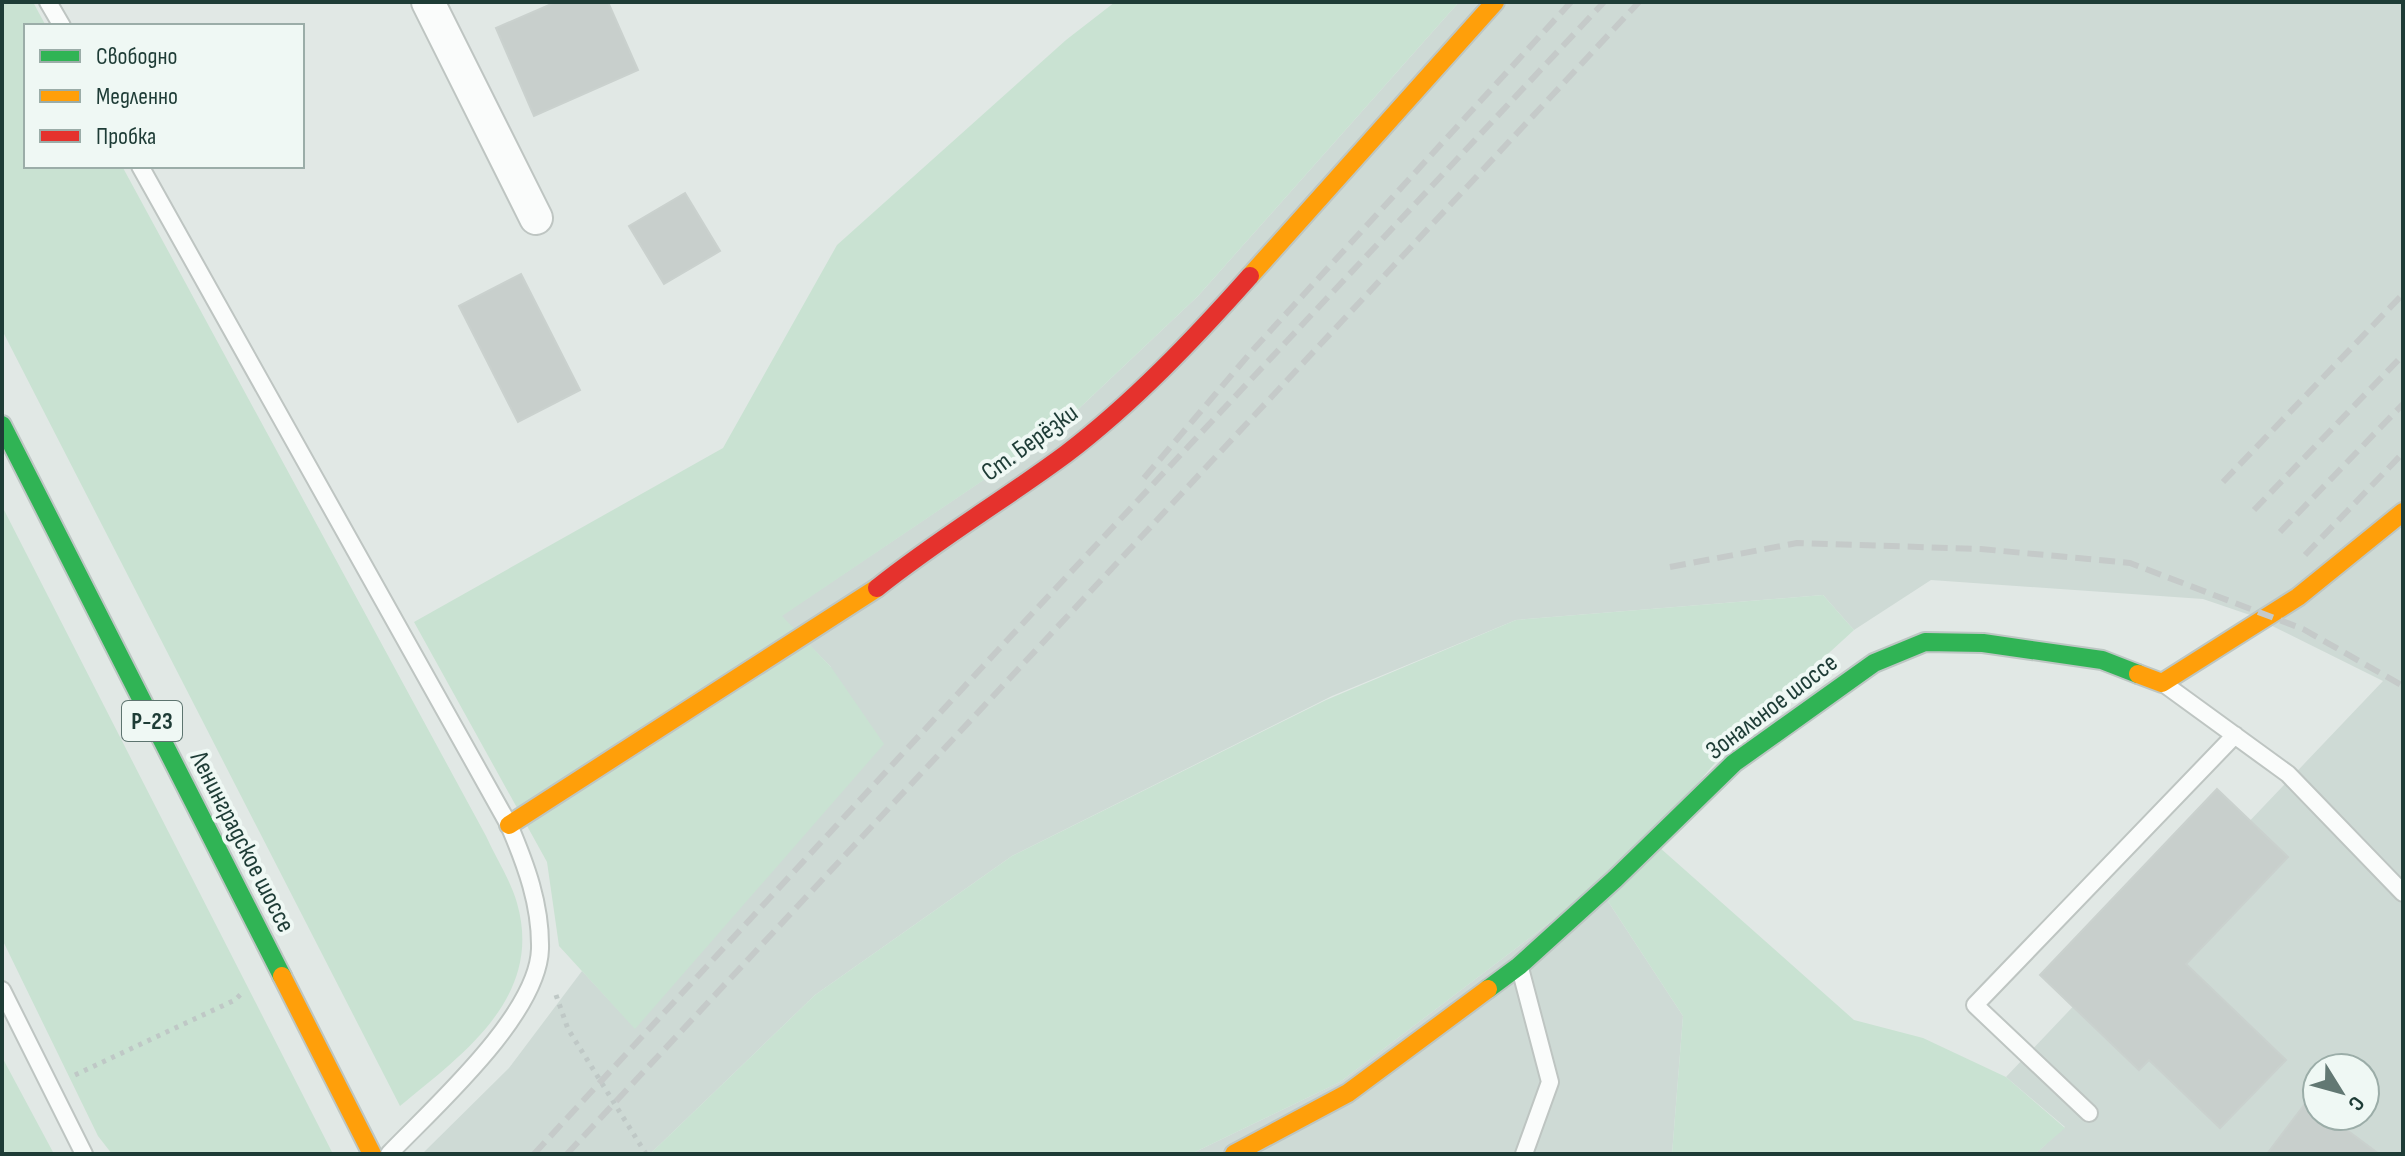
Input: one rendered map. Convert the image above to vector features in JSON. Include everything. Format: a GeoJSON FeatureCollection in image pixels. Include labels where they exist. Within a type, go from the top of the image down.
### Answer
{"type":"FeatureCollection","features":[{"type":"Feature","properties":{"kind":"main road","name":"Ст. Берёзки"},"geometry":{"type":"LineString","coordinates":[[509,825],[873,591],[933,543],[1064,455],[1099,427],[1218,312],[1495,2]]}},
{"type":"Feature","properties":{"kind":"main road","name":"Ленинградское шоссе"},"geometry":{"type":"LineString","coordinates":[[2,425],[372,1154]]}},
{"type":"Feature","properties":{"kind":"main road"},"geometry":{"type":"LineString","coordinates":[[2162,683],[2298,597],[2403,512]]}},
{"type":"Feature","properties":{"kind":"main road","name":"Зональное шоссе"},"geometry":{"type":"LineString","coordinates":[[1234,1154],[1348,1093],[1519,966],[1615,879],[1734,763],[1874,663],[1925,642],[1983,643],[2102,660],[2162,683]]}},
{"type":"Feature","properties":{"kind":"street"},"geometry":{"type":"LineString","coordinates":[[428,2],[536,218]]}},
{"type":"Feature","properties":{"kind":"lane"},"geometry":{"type":"LineString","coordinates":[[48,2],[61,24]]}},
{"type":"Feature","properties":{"kind":"lane"},"geometry":{"type":"LineString","coordinates":[[141,168],[509,825],[537,904],[540,952],[527,997],[496,1038],[389,1154]]}},
{"type":"Feature","properties":{"kind":"lane"},"geometry":{"type":"LineString","coordinates":[[2162,683],[2288,774],[2403,893]]}},
{"type":"Feature","properties":{"kind":"lane"},"geometry":{"type":"LineString","coordinates":[[2089,1113],[1975,1005],[2235,735]]}},
{"type":"Feature","properties":{"kind":"lane"},"geometry":{"type":"LineString","coordinates":[[1519,966],[1550,1082],[1524,1154]]}},
{"type":"Feature","properties":{"kind":"lane"},"geometry":{"type":"LineString","coordinates":[[2,990],[84,1154]]}},
{"type":"Feature","properties":{"kind":"path"},"geometry":{"type":"LineString","coordinates":[[540,952],[568,1029],[646,1154]]}},
{"type":"Feature","properties":{"kind":"path"},"geometry":{"type":"LineString","coordinates":[[49,1088],[235,1000]]}},
{"type":"Feature","properties":{"kind":"shaded area"},"geometry":{"type":"Polygon","coordinates":[[[1459,2],[2403,2],[2403,1154],[2035,1154],[2065,1127],[2006,1077],[2383,681],[2250,615],[2203,599],[1931,580],[1854,630],[1823,595],[1516,620],[1332,696],[1012,856],[815,995],[650,1154],[422,1154],[509,1068],[582,971],[635,1028],[831,667],[781,616],[1052,434],[1198,296],[1459,2]]]}},
{"type":"Feature","properties":{"kind":"shaded area"},"geometry":{"type":"Polygon","coordinates":[[[1598,886],[1683,1016],[1672,1154],[1191,1154],[1340,1082],[1598,886]]]}},
{"type":"Feature","properties":{"kind":"green space"},"geometry":{"type":"Polygon","coordinates":[[[2,2],[33,2],[45,24],[24,24],[24,168],[123,168],[486,836],[517,903],[522,937],[519,967],[508,995],[472,1044],[400,1106],[2,330],[2,2]]]}},
{"type":"Feature","properties":{"kind":"green space"},"geometry":{"type":"Polygon","coordinates":[[[1115,2],[1459,2],[1198,296],[1052,434],[782,616],[831,667],[884,744],[635,1029],[559,946],[547,862],[414,622],[723,448],[837,245],[1066,40],[1115,2]]]}},
{"type":"Feature","properties":{"kind":"green space"},"geometry":{"type":"Polygon","coordinates":[[[2,506],[333,1154],[112,1154],[98,1136],[2,939],[2,506]]]}},
{"type":"Feature","properties":{"kind":"green space"},"geometry":{"type":"Polygon","coordinates":[[[1823,595],[1854,630],[1739,735],[1650,839],[1854,1020],[1923,1038],[2006,1077],[2065,1128],[2035,1154],[1672,1154],[1683,1016],[1598,886],[1340,1082],[1191,1154],[650,1154],[815,995],[1012,856],[1326,700],[1516,620],[1823,595]]]}},
{"type":"Feature","properties":{"kind":"green space"},"geometry":{"type":"Polygon","coordinates":[[[2,1057],[54,1154],[2,1154],[2,1057]]]}},
{"type":"Feature","properties":{"kind":"building"},"geometry":{"type":"Polygon","coordinates":[[[556,2],[608,2],[638,70],[534,116],[496,28],[556,2]]]}},
{"type":"Feature","properties":{"kind":"building"},"geometry":{"type":"Polygon","coordinates":[[[685,193],[720,251],[664,284],[629,226],[685,193]]]}},
{"type":"Feature","properties":{"kind":"building"},"geometry":{"type":"Polygon","coordinates":[[[521,274],[580,390],[518,422],[459,306],[521,274]]]}},
{"type":"Feature","properties":{"kind":"building"},"geometry":{"type":"Polygon","coordinates":[[[2217,789],[2288,857],[2186,964],[2286,1060],[2220,1128],[2149,1060],[2139,1070],[2040,975],[2217,789]]]}},
{"type":"Feature","properties":{"kind":"building"},"geometry":{"type":"Polygon","coordinates":[[[2301,1109],[2301,1132],[2349,1132],[2379,1154],[2267,1154],[2301,1109]]]}},
{"type":"Feature","properties":{"kind":"railway"},"geometry":{"type":"LineString","coordinates":[[1144,478],[1252,351],[1571,2]]}},
{"type":"Feature","properties":{"kind":"railway"},"geometry":{"type":"LineString","coordinates":[[534,1154],[998,650],[1604,2]]}},
{"type":"Feature","properties":{"kind":"railway"},"geometry":{"type":"LineString","coordinates":[[567,1154],[1639,2]]}},
{"type":"Feature","properties":{"kind":"railway"},"geometry":{"type":"LineString","coordinates":[[2223,482],[2403,294]]}},
{"type":"Feature","properties":{"kind":"railway"},"geometry":{"type":"LineString","coordinates":[[2254,510],[2403,355]]}},
{"type":"Feature","properties":{"kind":"railway"},"geometry":{"type":"LineString","coordinates":[[2280,532],[2403,404]]}},
{"type":"Feature","properties":{"kind":"railway"},"geometry":{"type":"LineString","coordinates":[[2305,555],[2403,453]]}},
{"type":"Feature","properties":{"kind":"railway"},"geometry":{"type":"LineString","coordinates":[[1670,567],[1797,543],[1981,549],[2130,563],[2303,629],[2403,686]]}},
{"type":"Feature","properties":{"kind":"traffic: fast"},"geometry":{"type":"LineString","coordinates":[[2,425],[282,976]]}},
{"type":"Feature","properties":{"kind":"traffic: fast"},"geometry":{"type":"LineString","coordinates":[[1488,989],[1519,966],[1615,879],[1734,763],[1874,663],[1925,642],[1983,643],[2102,660],[2138,674]]}},
{"type":"Feature","properties":{"kind":"traffic: slow"},"geometry":{"type":"LineString","coordinates":[[1250,276],[1495,2]]}},
{"type":"Feature","properties":{"kind":"traffic: slow"},"geometry":{"type":"LineString","coordinates":[[2138,674],[2162,683],[2298,597],[2403,512]]}},
{"type":"Feature","properties":{"kind":"traffic: slow"},"geometry":{"type":"LineString","coordinates":[[509,825],[877,588]]}},
{"type":"Feature","properties":{"kind":"traffic: slow"},"geometry":{"type":"LineString","coordinates":[[282,976],[372,1154]]}},
{"type":"Feature","properties":{"kind":"traffic: slow"},"geometry":{"type":"LineString","coordinates":[[1234,1154],[1348,1093],[1488,989]]}},
{"type":"Feature","properties":{"kind":"traffic: jam"},"geometry":{"type":"LineString","coordinates":[[877,588],[1043,471],[1115,414],[1162,370],[1250,276]]}}]}
